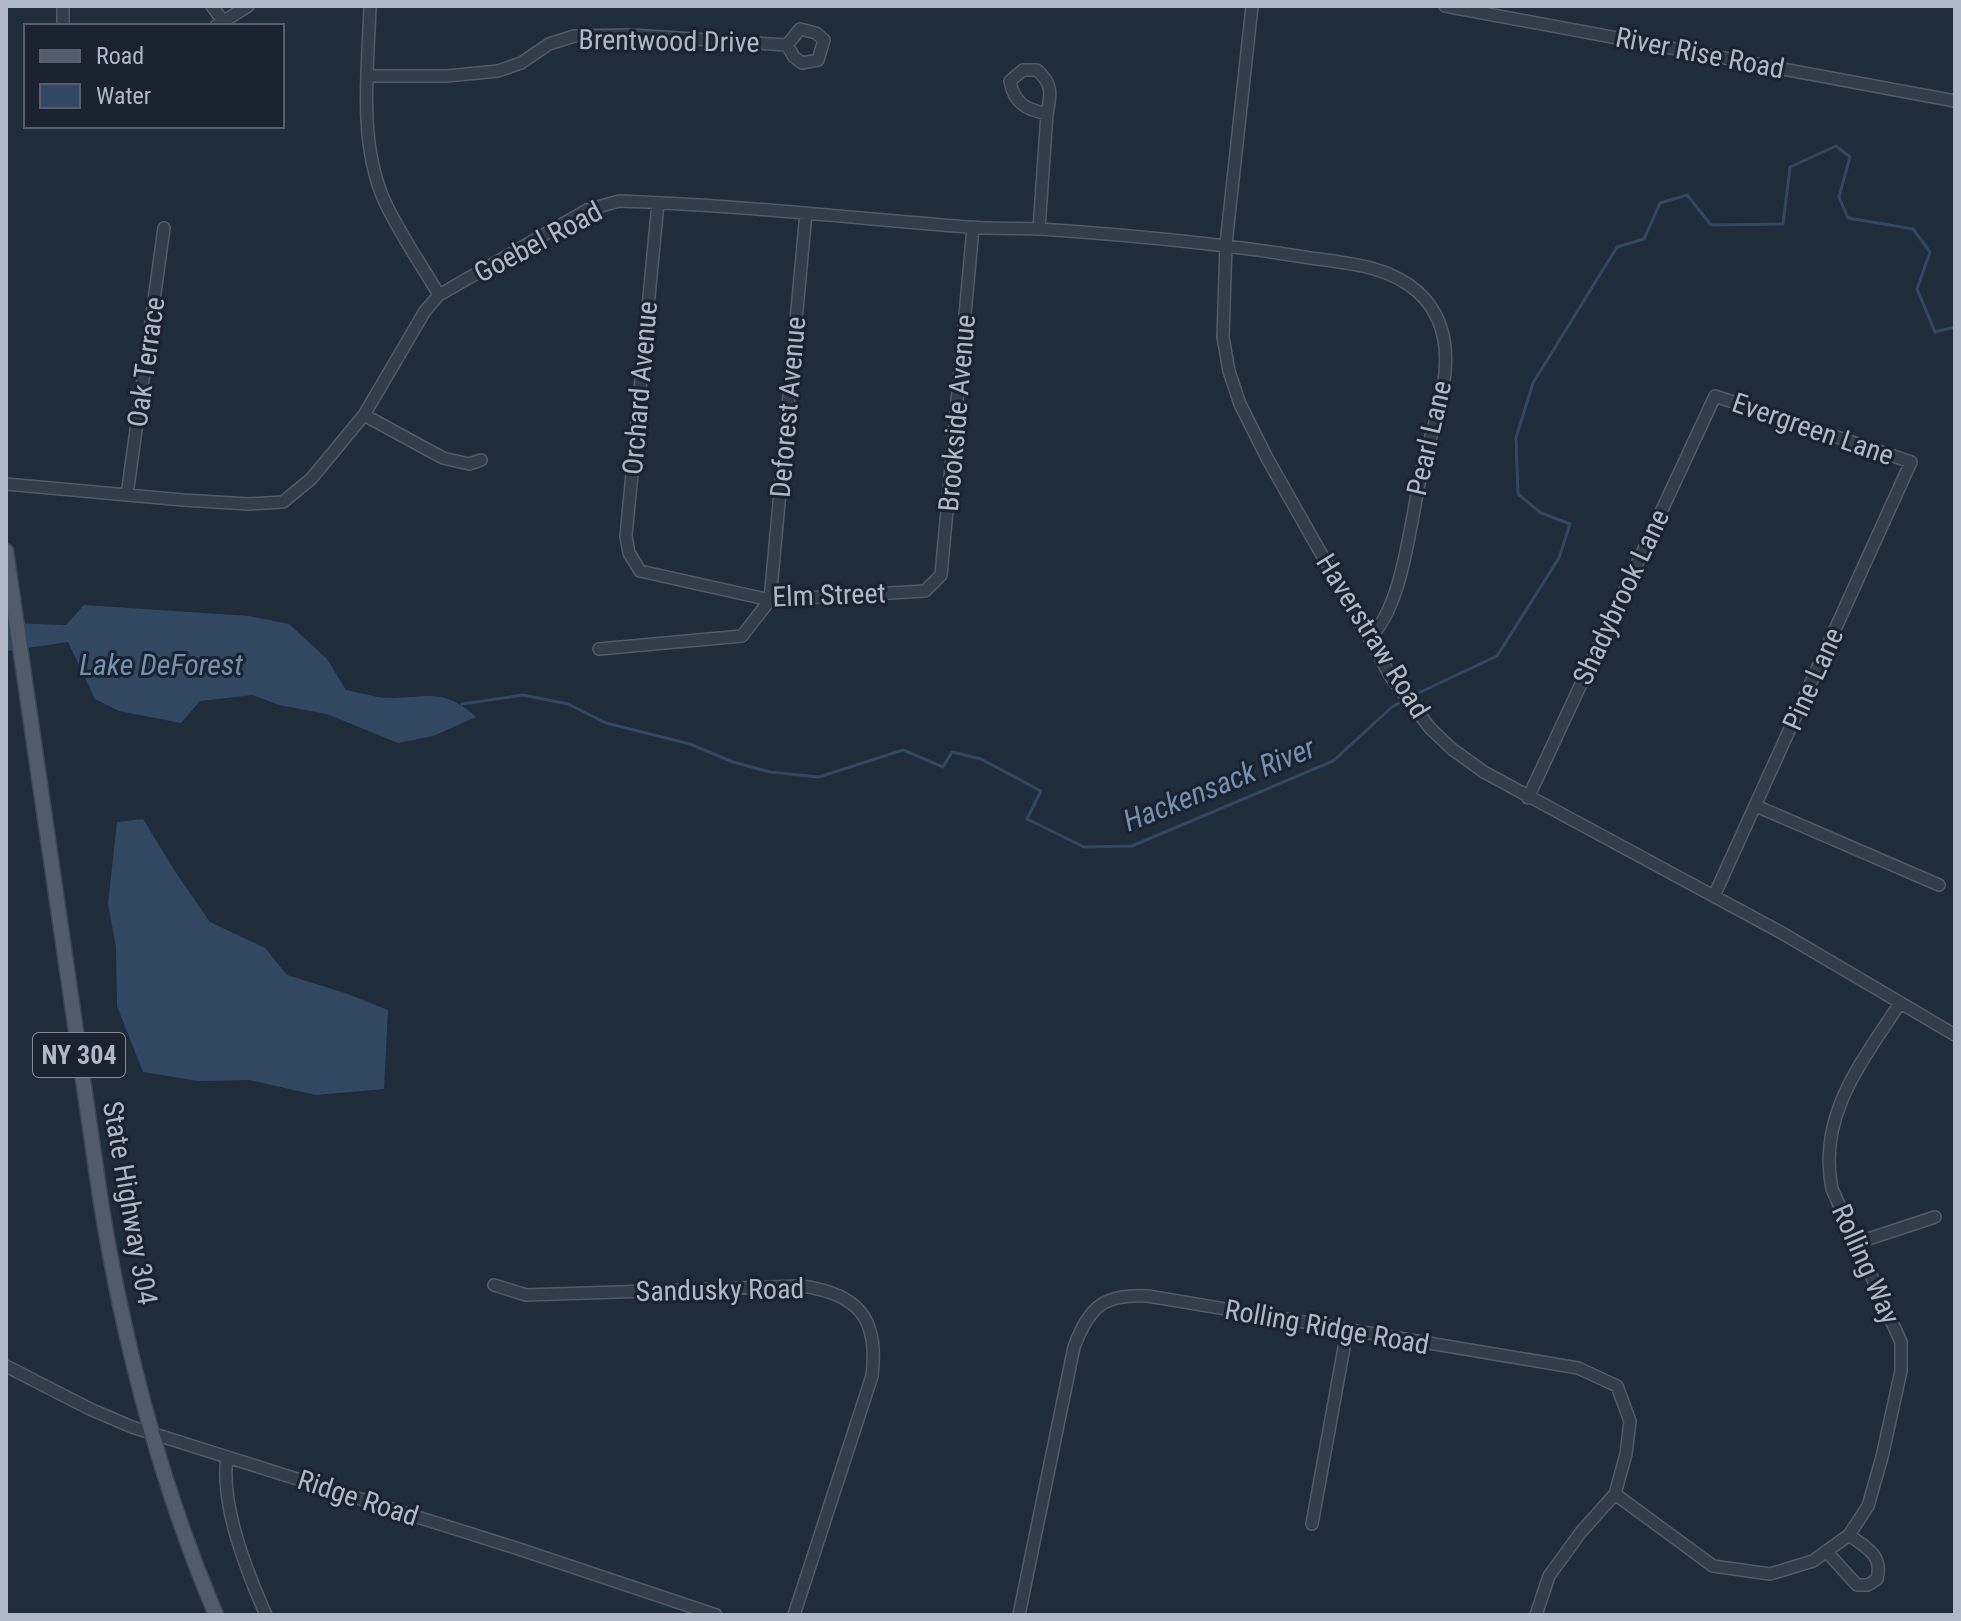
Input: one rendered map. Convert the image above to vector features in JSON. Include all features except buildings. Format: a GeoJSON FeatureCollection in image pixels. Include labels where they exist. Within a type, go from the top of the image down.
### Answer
{"type":"FeatureCollection","features":[{"type":"Feature","properties":{"kind":"main road","name":"State Highway 304"},"geometry":{"type":"LineString","coordinates":[[6,551],[105,1231],[124,1327],[151,1433],[216,1615]]}},
{"type":"Feature","properties":{"kind":"street"},"geometry":{"type":"LineString","coordinates":[[212,6],[219,24],[248,6]]}},
{"type":"Feature","properties":{"kind":"street"},"geometry":{"type":"LineString","coordinates":[[370,6],[368,141],[374,167],[385,200],[439,295]]}},
{"type":"Feature","properties":{"kind":"street","name":"Haverstraw Road"},"geometry":{"type":"LineString","coordinates":[[1252,6],[1226,244],[1223,337],[1229,371],[1240,404],[1267,458],[1404,695],[1430,728],[1484,772],[1782,933],[1900,1003],[1954,1031]]}},
{"type":"Feature","properties":{"kind":"street","name":"River Rise Road"},"geometry":{"type":"LineString","coordinates":[[1445,6],[1955,101]]}},
{"type":"Feature","properties":{"kind":"street","name":"Brentwood Drive"},"geometry":{"type":"LineString","coordinates":[[368,76],[447,76],[498,71],[521,63],[549,44],[574,36],[631,35],[787,45]]}},
{"type":"Feature","properties":{"kind":"street"},"geometry":{"type":"LineString","coordinates":[[1039,229],[1047,114]]}},
{"type":"Feature","properties":{"kind":"street","name":"Goebel Road"},"geometry":{"type":"LineString","coordinates":[[6,484],[248,504],[283,502],[311,479],[364,415],[425,311],[439,295],[587,210],[619,201],[1226,244]]}},
{"type":"Feature","properties":{"kind":"street","name":"Orchard Avenue"},"geometry":{"type":"LineString","coordinates":[[640,571],[629,553],[626,536],[658,203]]}},
{"type":"Feature","properties":{"kind":"street","name":"Deforest Avenue"},"geometry":{"type":"LineString","coordinates":[[770,600],[806,213]]}},
{"type":"Feature","properties":{"kind":"street","name":"Oak Terrace"},"geometry":{"type":"LineString","coordinates":[[127,495],[164,228]]}},
{"type":"Feature","properties":{"kind":"street","name":"Brookside Avenue"},"geometry":{"type":"LineString","coordinates":[[925,591],[941,575],[944,559],[973,228]]}},
{"type":"Feature","properties":{"kind":"street","name":"Pearl Lane"},"geometry":{"type":"LineString","coordinates":[[1226,244],[1377,269],[1420,294],[1443,334],[1447,353],[1445,379],[1416,487],[1399,577],[1388,613],[1380,628],[1369,638]]}},
{"type":"Feature","properties":{"kind":"street","name":"Evergreen Lane"},"geometry":{"type":"LineString","coordinates":[[1715,396],[1911,462]]}},
{"type":"Feature","properties":{"kind":"street","name":"Shadybrook Lane"},"geometry":{"type":"LineString","coordinates":[[1528,798],[1715,396]]}},
{"type":"Feature","properties":{"kind":"street"},"geometry":{"type":"LineString","coordinates":[[364,415],[443,458],[469,464],[481,460]]}},
{"type":"Feature","properties":{"kind":"street","name":"Pine Lane"},"geometry":{"type":"LineString","coordinates":[[1714,896],[1911,462]]}},
{"type":"Feature","properties":{"kind":"street","name":"Elm Street"},"geometry":{"type":"LineString","coordinates":[[640,571],[770,600],[925,591]]}},
{"type":"Feature","properties":{"kind":"street"},"geometry":{"type":"LineString","coordinates":[[599,649],[742,636],[770,600]]}},
{"type":"Feature","properties":{"kind":"street"},"geometry":{"type":"LineString","coordinates":[[1756,806],[1939,885]]}},
{"type":"Feature","properties":{"kind":"street","name":"Rolling Way"},"geometry":{"type":"LineString","coordinates":[[1615,1494],[1713,1566],[1770,1574],[1813,1561],[1849,1535],[1868,1506],[1901,1371],[1901,1342],[1832,1189],[1827,1165],[1833,1122],[1850,1080],[1900,1003]]}},
{"type":"Feature","properties":{"kind":"street"},"geometry":{"type":"LineString","coordinates":[[1856,1243],[1935,1217]]}},
{"type":"Feature","properties":{"kind":"street","name":"Sandusky Road"},"geometry":{"type":"LineString","coordinates":[[494,1285],[526,1295],[802,1286],[826,1289],[851,1302],[873,1336],[875,1353],[872,1376],[794,1615]]}},
{"type":"Feature","properties":{"kind":"street","name":"Rolling Ridge Road"},"geometry":{"type":"LineString","coordinates":[[1019,1615],[1074,1347],[1083,1323],[1100,1303],[1124,1295],[1148,1296],[1578,1368],[1617,1386],[1630,1421],[1626,1454],[1615,1494],[1581,1532],[1549,1576],[1536,1615]]}},
{"type":"Feature","properties":{"kind":"street"},"geometry":{"type":"LineString","coordinates":[[1312,1524],[1347,1331]]}},
{"type":"Feature","properties":{"kind":"street","name":"Ridge Road"},"geometry":{"type":"LineString","coordinates":[[6,1366],[90,1409],[151,1433],[519,1549],[716,1615]]}},
{"type":"Feature","properties":{"kind":"street"},"geometry":{"type":"LineString","coordinates":[[227,1457],[225,1474],[229,1507],[266,1615]]}},
{"type":"Feature","properties":{"kind":"street"},"geometry":{"type":"LineString","coordinates":[[1826,1551],[1857,1585],[1868,1585],[1877,1579],[1880,1565],[1875,1555],[1849,1535]]}},
{"type":"Feature","properties":{"kind":"water","name":"Lake DeForest"},"geometry":{"type":"Polygon","coordinates":[[[84,605],[249,616],[289,624],[327,659],[346,690],[378,697],[440,697],[451,700],[476,717],[433,736],[398,743],[327,714],[279,705],[253,695],[200,701],[181,723],[119,711],[95,699],[68,642],[6,651],[6,623],[66,625],[84,605]]]}},
{"type":"Feature","properties":{"kind":"water"},"geometry":{"type":"Polygon","coordinates":[[[143,819],[210,922],[265,948],[287,975],[388,1010],[384,1089],[316,1095],[249,1080],[198,1081],[143,1072],[117,1006],[116,947],[108,904],[117,822],[143,819]]]}},
{"type":"Feature","properties":{"kind":"waterway","name":"Hackensack River"},"geometry":{"type":"LineString","coordinates":[[1412,696],[1497,656],[1559,558],[1570,524],[1541,513],[1518,494],[1516,438],[1533,383],[1617,247],[1644,239],[1660,203],[1687,195],[1711,225],[1783,224],[1790,167],[1836,146],[1850,157],[1839,197],[1848,218],[1913,229],[1930,252],[1917,289],[1935,332],[1955,327]]}},
{"type":"Feature","properties":{"kind":"waterway","name":"Hackensack River"},"geometry":{"type":"LineString","coordinates":[[462,704],[523,695],[568,704],[606,723],[690,744],[733,762],[770,772],[819,777],[903,750],[943,767],[952,752],[981,759],[1041,791],[1027,819],[1084,847],[1132,846],[1333,761],[1392,707],[1405,700]]}}]}
